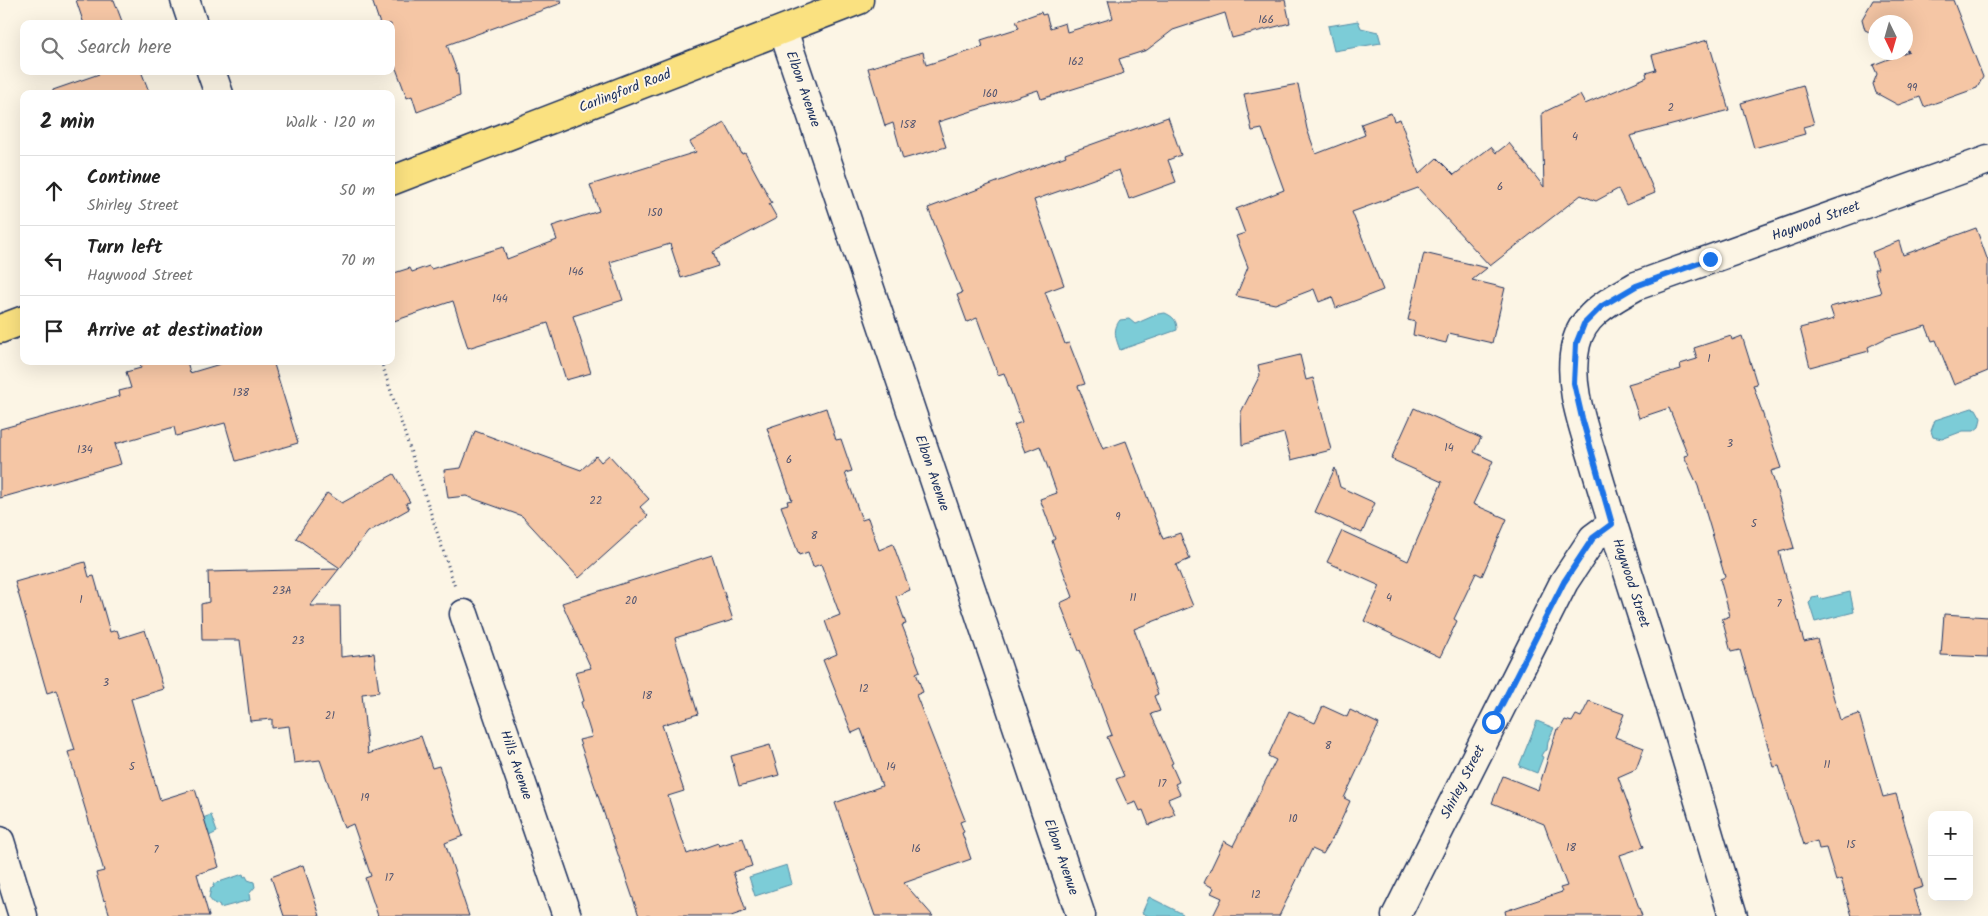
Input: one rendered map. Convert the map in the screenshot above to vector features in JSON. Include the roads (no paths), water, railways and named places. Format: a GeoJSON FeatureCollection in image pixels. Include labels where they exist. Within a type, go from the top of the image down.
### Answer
{"type":"FeatureCollection","features":[{"type":"Feature","properties":{"kind":"main road","name":"Carlingford Road"},"geometry":{"type":"LineString","coordinates":[[395,179],[859,0]]}},
{"type":"Feature","properties":{"kind":"main road"},"geometry":{"type":"LineString","coordinates":[[0,329],[20,322]]}},
{"type":"Feature","properties":{"kind":"street"},"geometry":{"type":"LineString","coordinates":[[184,0],[192,20]]}},
{"type":"Feature","properties":{"kind":"street","name":"Elbon Avenue"},"geometry":{"type":"LineString","coordinates":[[783,30],[1081,916]]}},
{"type":"Feature","properties":{"kind":"street"},"geometry":{"type":"LineString","coordinates":[[212,75],[218,90]]}},
{"type":"Feature","properties":{"kind":"street","name":"Haywood Street"},"geometry":{"type":"LineString","coordinates":[[1733,916],[1650,640],[1612,524],[1582,418],[1573,378],[1576,344],[1584,324],[1602,306],[1636,286],[1988,160]]}},
{"type":"Feature","properties":{"kind":"street","name":"Shirley Street"},"geometry":{"type":"LineString","coordinates":[[1396,916],[1564,582],[1593,538],[1612,524]]}},
{"type":"Feature","properties":{"kind":"street","name":"Hills Avenue"},"geometry":{"type":"LineString","coordinates":[[464,614],[568,916]]}},
{"type":"Feature","properties":{"kind":"street"},"geometry":{"type":"LineString","coordinates":[[0,841],[23,916]]}},
{"type":"Feature","properties":{"kind":"water"},"geometry":{"type":"Polygon","coordinates":[[[1358,21],[1361,28],[1378,32],[1381,43],[1334,51],[1328,26],[1358,21]]]}},
{"type":"Feature","properties":{"kind":"water"},"geometry":{"type":"Polygon","coordinates":[[[1165,313],[1174,320],[1177,330],[1120,350],[1115,331],[1120,320],[1129,319],[1135,324],[1165,313]]]}},
{"type":"Feature","properties":{"kind":"water"},"geometry":{"type":"Polygon","coordinates":[[[1972,408],[1976,409],[1981,418],[1979,427],[1974,431],[1963,431],[1942,439],[1933,437],[1931,431],[1935,420],[1972,408]]]}},
{"type":"Feature","properties":{"kind":"water"},"geometry":{"type":"Polygon","coordinates":[[[1850,592],[1854,612],[1815,622],[1809,603],[1812,597],[1818,596],[1821,599],[1850,592]]]}},
{"type":"Feature","properties":{"kind":"water"},"geometry":{"type":"Polygon","coordinates":[[[1537,721],[1554,728],[1548,741],[1547,750],[1541,756],[1543,757],[1537,773],[1519,766],[1537,721]]]}},
{"type":"Feature","properties":{"kind":"water"},"geometry":{"type":"Polygon","coordinates":[[[211,815],[217,832],[195,843],[177,827],[211,815]]]}},
{"type":"Feature","properties":{"kind":"water"},"geometry":{"type":"Polygon","coordinates":[[[787,865],[792,884],[755,896],[749,877],[787,865]]]}},
{"type":"Feature","properties":{"kind":"water"},"geometry":{"type":"Polygon","coordinates":[[[243,874],[248,880],[254,882],[255,887],[249,894],[250,900],[220,908],[219,904],[215,905],[209,898],[211,888],[214,887],[213,884],[243,874]]]}},
{"type":"Feature","properties":{"kind":"water"},"geometry":{"type":"Polygon","coordinates":[[[1149,897],[1183,914],[1182,916],[1149,916],[1142,913],[1149,897]]]}}]}
